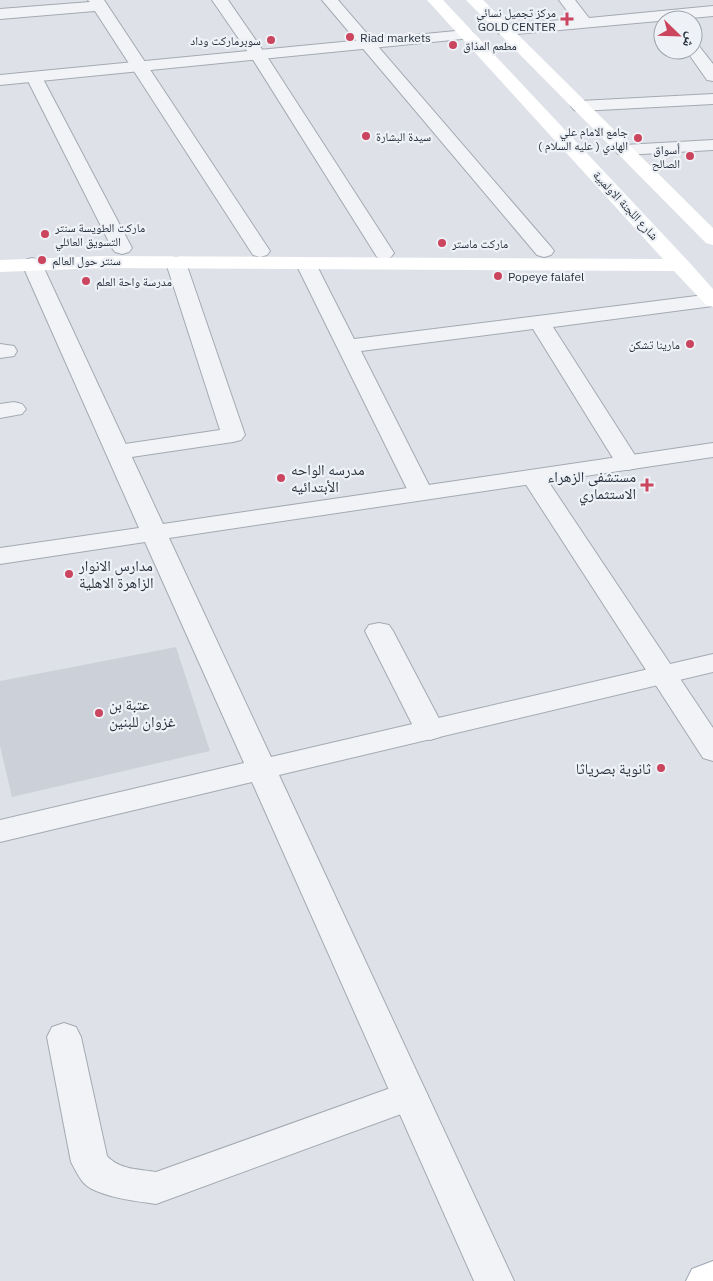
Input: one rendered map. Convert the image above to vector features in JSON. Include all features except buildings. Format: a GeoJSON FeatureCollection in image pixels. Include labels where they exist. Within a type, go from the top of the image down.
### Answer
{"type":"FeatureCollection","features":[{"type":"Feature","properties":{"kind":"main road","name":"شارع اللجنة الاولمبية"},"geometry":{"type":"LineString","coordinates":[[435,0],[713,300]]}},
{"type":"Feature","properties":{"kind":"main road"},"geometry":{"type":"LineString","coordinates":[[474,0],[713,239]]}},
{"type":"Feature","properties":{"kind":"main road"},"geometry":{"type":"LineString","coordinates":[[496,66],[536,62]]}},
{"type":"Feature","properties":{"kind":"main road"},"geometry":{"type":"LineString","coordinates":[[515,85],[555,81]]}},
{"type":"Feature","properties":{"kind":"main road"},"geometry":{"type":"LineString","coordinates":[[0,253],[260,251],[384,253],[667,250]]}},
{"type":"Feature","properties":{"kind":"main road"},"geometry":{"type":"LineString","coordinates":[[0,266],[32,264],[110,253],[176,263],[681,265]]}},
{"type":"Feature","properties":{"kind":"main road"},"geometry":{"type":"LineString","coordinates":[[706,1281],[713,1278]]}},
{"type":"Feature","properties":{"kind":"street"},"geometry":{"type":"LineString","coordinates":[[220,0],[258,55],[384,253]]}},
{"type":"Feature","properties":{"kind":"street"},"geometry":{"type":"LineString","coordinates":[[330,0],[544,251]]}},
{"type":"Feature","properties":{"kind":"street"},"geometry":{"type":"LineString","coordinates":[[567,0],[584,22]]}},
{"type":"Feature","properties":{"kind":"street"},"geometry":{"type":"LineString","coordinates":[[0,14],[98,3],[260,251]]}},
{"type":"Feature","properties":{"kind":"street"},"geometry":{"type":"LineString","coordinates":[[504,30],[584,22],[653,19]]}},
{"type":"Feature","properties":{"kind":"street"},"geometry":{"type":"LineString","coordinates":[[0,80],[466,35]]}},
{"type":"Feature","properties":{"kind":"street"},"geometry":{"type":"LineString","coordinates":[[701,60],[713,76]]}},
{"type":"Feature","properties":{"kind":"street"},"geometry":{"type":"LineString","coordinates":[[34,76],[110,253]]}},
{"type":"Feature","properties":{"kind":"street"},"geometry":{"type":"LineString","coordinates":[[580,106],[713,99]]}},
{"type":"Feature","properties":{"kind":"street"},"geometry":{"type":"LineString","coordinates":[[624,150],[713,145]]}},
{"type":"Feature","properties":{"kind":"street"},"geometry":{"type":"LineString","coordinates":[[118,452],[233,435],[176,263]]}},
{"type":"Feature","properties":{"kind":"street"},"geometry":{"type":"LineString","coordinates":[[32,264],[494,1281]]}},
{"type":"Feature","properties":{"kind":"street"},"geometry":{"type":"LineString","coordinates":[[306,264],[421,493]]}},
{"type":"Feature","properties":{"kind":"street"},"geometry":{"type":"LineString","coordinates":[[347,346],[713,300]]}},
{"type":"Feature","properties":{"kind":"street"},"geometry":{"type":"LineString","coordinates":[[539,322],[628,463]]}},
{"type":"Feature","properties":{"kind":"street"},"geometry":{"type":"LineString","coordinates":[[0,556],[713,450]]}},
{"type":"Feature","properties":{"kind":"street"},"geometry":{"type":"LineString","coordinates":[[533,477],[713,751]]}},
{"type":"Feature","properties":{"kind":"street"},"geometry":{"type":"LineString","coordinates":[[379,631],[430,730]]}},
{"type":"Feature","properties":{"kind":"street"},"geometry":{"type":"LineString","coordinates":[[0,831],[713,663]]}},
{"type":"Feature","properties":{"kind":"street"},"geometry":{"type":"LineString","coordinates":[[64,1037],[90,1162],[102,1176],[128,1184],[156,1188],[410,1096]]}},
{"type":"Feature","properties":{"kind":"shaded area","name":"عتبة بن غزوان للبنين"},"geometry":{"type":"Polygon","coordinates":[[[176,647],[210,751],[12,797],[0,746],[0,681],[176,647]]]}},
{"type":"Feature","properties":{"kind":"place","name":"مركز تجميل نسائي GOLD CENTER"},"geometry":{"type":"Point","coordinates":[567,19]}},
{"type":"Feature","properties":{"kind":"place","name":"Riad markets"},"geometry":{"type":"Point","coordinates":[350,37]}},
{"type":"Feature","properties":{"kind":"place","name":"سوبرماركت وداد"},"geometry":{"type":"Point","coordinates":[271,40]}},
{"type":"Feature","properties":{"kind":"place","name":"مطعم المذاق"},"geometry":{"type":"Point","coordinates":[453,45]}},
{"type":"Feature","properties":{"kind":"place","name":"سيدة البشارة"},"geometry":{"type":"Point","coordinates":[366,136]}},
{"type":"Feature","properties":{"kind":"place","name":"جامع الامام علي الهادي ( عليه السلام )"},"geometry":{"type":"Point","coordinates":[638,138]}},
{"type":"Feature","properties":{"kind":"place","name":"أسواق الصالح"},"geometry":{"type":"Point","coordinates":[690,156]}},
{"type":"Feature","properties":{"kind":"place","name":"ماركت الطويسة سنتر التسويق العائلي"},"geometry":{"type":"Point","coordinates":[45,234]}},
{"type":"Feature","properties":{"kind":"place","name":"ماركت ماستر"},"geometry":{"type":"Point","coordinates":[442,243]}},
{"type":"Feature","properties":{"kind":"place","name":"سنتر حول العالم"},"geometry":{"type":"Point","coordinates":[42,260]}},
{"type":"Feature","properties":{"kind":"place","name":"Popeye falafel"},"geometry":{"type":"Point","coordinates":[498,276]}},
{"type":"Feature","properties":{"kind":"place","name":"مدرسة واحة العلم"},"geometry":{"type":"Point","coordinates":[86,281]}},
{"type":"Feature","properties":{"kind":"place","name":"مارينا تشكن"},"geometry":{"type":"Point","coordinates":[690,344]}},
{"type":"Feature","properties":{"kind":"place","name":"مدرسه الواحه الأبتدائيه"},"geometry":{"type":"Point","coordinates":[281,478]}},
{"type":"Feature","properties":{"kind":"place","name":"مستشفى الزهراء الاستثماري"},"geometry":{"type":"Point","coordinates":[647,485]}},
{"type":"Feature","properties":{"kind":"place","name":"مدارس الانوار الزاهرة الاهلية"},"geometry":{"type":"Point","coordinates":[69,574]}},
{"type":"Feature","properties":{"kind":"place","name":"عتبة بن غزوان للبنين"},"geometry":{"type":"Point","coordinates":[99,713]}},
{"type":"Feature","properties":{"kind":"place","name":"ثانوية بصرياثا"},"geometry":{"type":"Point","coordinates":[661,768]}}]}
